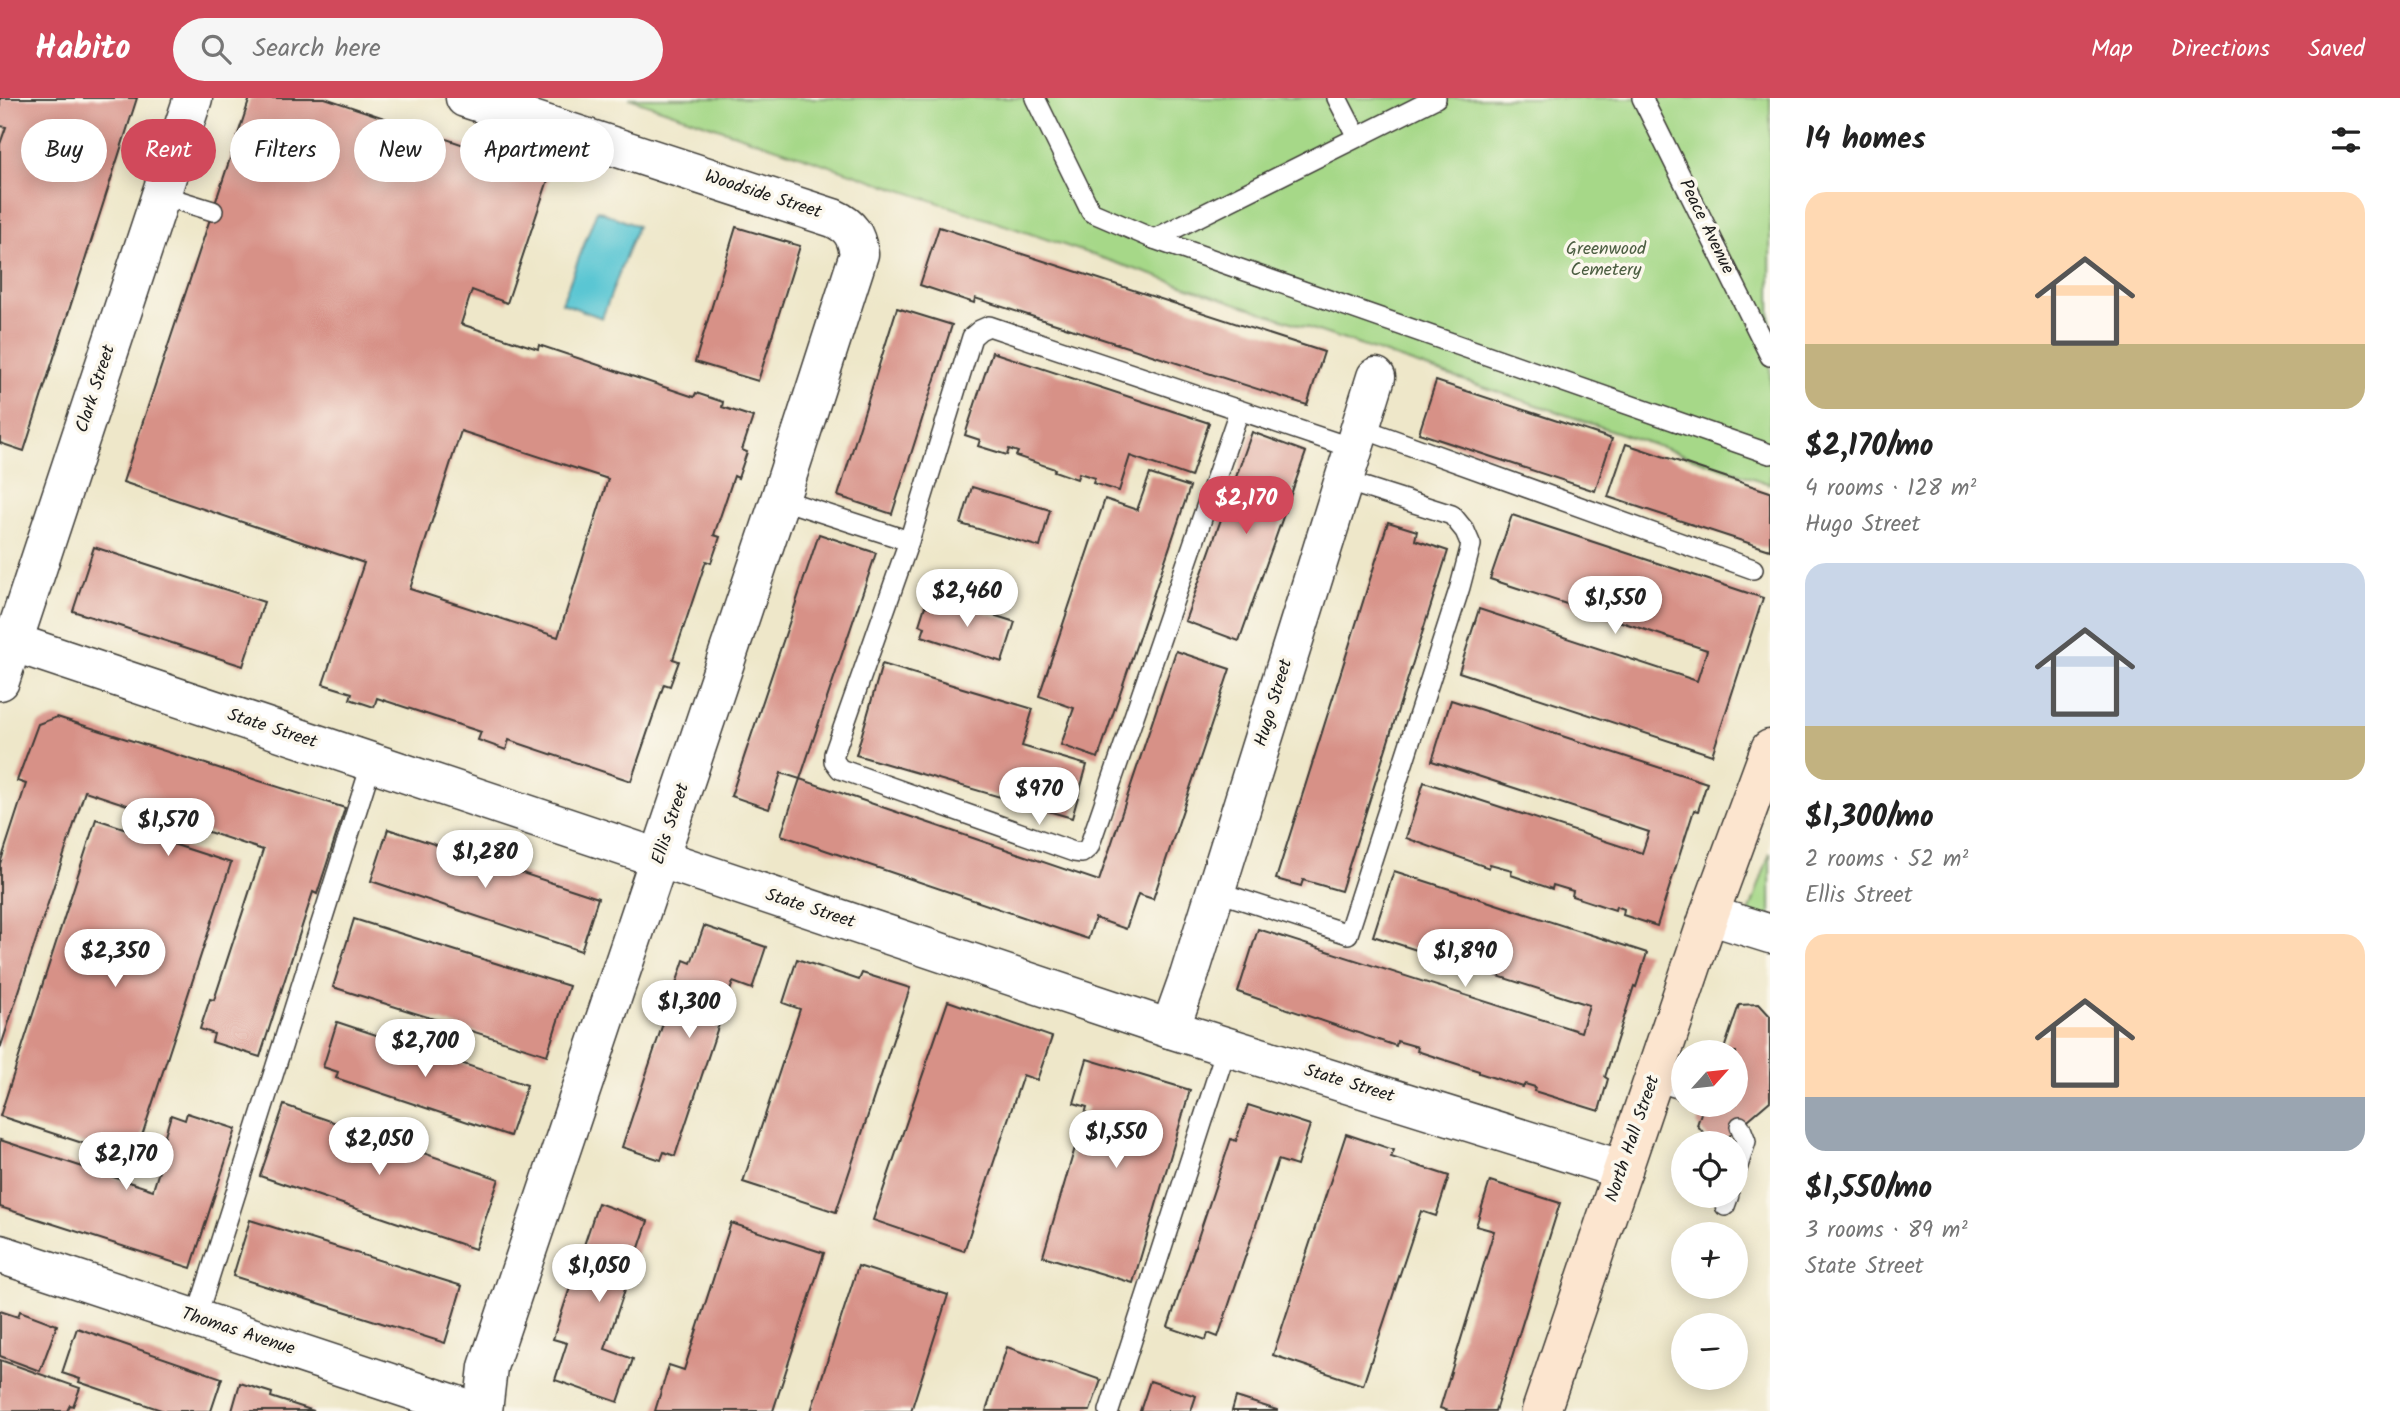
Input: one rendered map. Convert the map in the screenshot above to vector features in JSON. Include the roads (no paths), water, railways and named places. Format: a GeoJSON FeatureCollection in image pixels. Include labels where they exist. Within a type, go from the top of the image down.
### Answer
{"type":"FeatureCollection","features":[{"type":"Feature","properties":{"kind":"street","name":"Clark Street"},"geometry":{"type":"LineString","coordinates":[[0,681],[6,640],[193,98]]}},
{"type":"Feature","properties":{"kind":"street","name":"Woodside Street"},"geometry":{"type":"LineString","coordinates":[[465,98],[833,218],[847,224],[856,237]]}},
{"type":"Feature","properties":{"kind":"street","name":"Ellis Street"},"geometry":{"type":"LineString","coordinates":[[483,1411],[488,1367],[780,499],[856,265],[859,254],[856,237]]}},
{"type":"Feature","properties":{"kind":"street","name":"Hugo Street"},"geometry":{"type":"LineString","coordinates":[[1170,1028],[1376,377]]}},
{"type":"Feature","properties":{"kind":"street","name":"State Street"},"geometry":{"type":"LineString","coordinates":[[6,640],[1170,1028],[1623,1170]]}},
{"type":"Feature","properties":{"kind":"street","name":"North Hall Street"},"geometry":{"type":"LineString","coordinates":[[1541,1411],[1623,1170],[1669,1085],[1709,915],[1770,750]]}},
{"type":"Feature","properties":{"kind":"street"},"geometry":{"type":"LineString","coordinates":[[1709,915],[1770,934]]}},
{"type":"Feature","properties":{"kind":"street","name":"Thomas Avenue"},"geometry":{"type":"LineString","coordinates":[[0,1254],[475,1411]]}},
{"type":"Feature","properties":{"kind":"lane"},"geometry":{"type":"LineString","coordinates":[[1035,98],[1091,212],[1154,239],[1770,454]]}},
{"type":"Feature","properties":{"kind":"lane"},"geometry":{"type":"LineString","coordinates":[[1337,98],[1357,137]]}},
{"type":"Feature","properties":{"kind":"lane"},"geometry":{"type":"LineString","coordinates":[[1154,239],[1436,98]]}},
{"type":"Feature","properties":{"kind":"lane","name":"Peace Avenue"},"geometry":{"type":"LineString","coordinates":[[1642,98],[1770,356]]}},
{"type":"Feature","properties":{"kind":"lane"},"geometry":{"type":"LineString","coordinates":[[161,195],[213,211]]}},
{"type":"Feature","properties":{"kind":"lane"},"geometry":{"type":"LineString","coordinates":[[1239,411],[1089,847],[1082,853],[1074,852],[839,769],[834,761],[834,754],[909,541],[972,337],[989,326],[1239,411],[1354,453],[1753,569]]}},
{"type":"Feature","properties":{"kind":"lane"},"geometry":{"type":"LineString","coordinates":[[1215,891],[1348,934],[1460,587],[1471,545],[1465,531],[1452,515],[1354,453]]}},
{"type":"Feature","properties":{"kind":"lane"},"geometry":{"type":"LineString","coordinates":[[780,499],[909,541]]}},
{"type":"Feature","properties":{"kind":"lane"},"geometry":{"type":"LineString","coordinates":[[196,1319],[372,762]]}},
{"type":"Feature","properties":{"kind":"lane"},"geometry":{"type":"LineString","coordinates":[[1110,1411],[1227,1046]]}},
{"type":"Feature","properties":{"kind":"lane"},"geometry":{"type":"LineString","coordinates":[[1740,1126],[1742,1131]]}},
{"type":"Feature","properties":{"kind":"water"},"geometry":{"type":"Polygon","coordinates":[[[597,210],[637,226],[602,318],[562,303],[597,210]]]}},
{"type":"Feature","properties":{"kind":"park label","name":"Greenwood Cemetery"},"geometry":{"type":"Point","coordinates":[1606,259]}}]}
